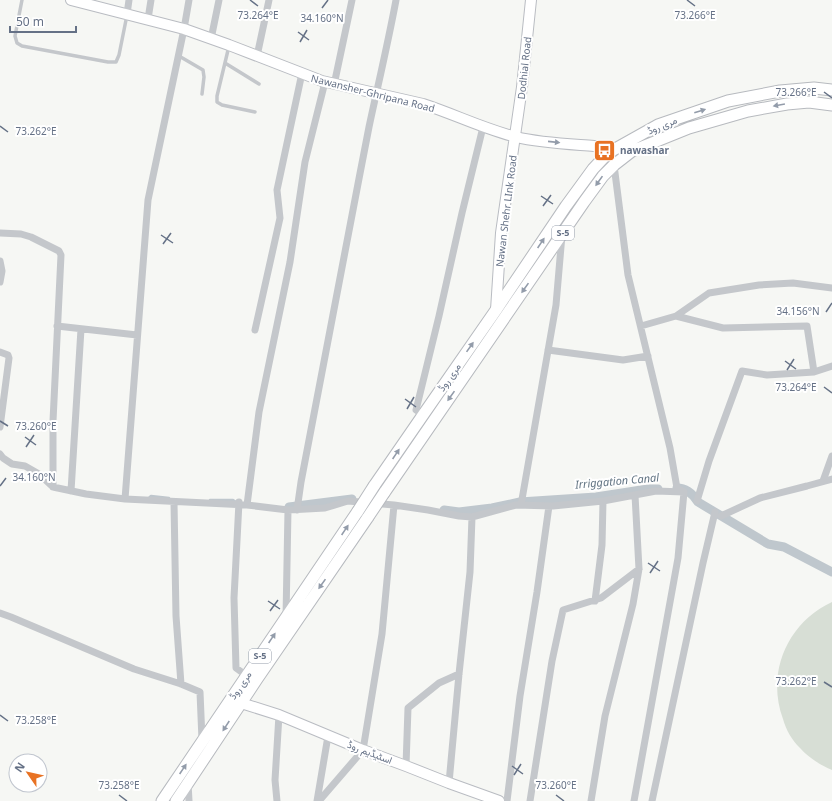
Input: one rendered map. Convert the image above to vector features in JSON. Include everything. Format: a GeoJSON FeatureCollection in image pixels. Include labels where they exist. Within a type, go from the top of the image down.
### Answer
{"type":"FeatureCollection","features":[{"type":"Feature","properties":{"kind":"main road","name":"مری روڈ"},"geometry":{"type":"LineString","coordinates":[[178,797],[241,703],[286,624],[374,486],[593,169],[608,153],[658,125],[728,101],[780,91],[814,88],[832,90]]}},
{"type":"Feature","properties":{"kind":"main road","name":"مری روڈ"},"geometry":{"type":"LineString","coordinates":[[162,801],[246,676],[368,517],[603,176],[614,164],[632,151],[689,128],[748,111],[787,104],[809,102],[832,105]]}},
{"type":"Feature","properties":{"kind":"main road"},"geometry":{"type":"LineString","coordinates":[[172,786],[178,797]]}},
{"type":"Feature","properties":{"kind":"street"},"geometry":{"type":"LineString","coordinates":[[127,14],[129,0]]}},
{"type":"Feature","properties":{"kind":"street"},"geometry":{"type":"LineString","coordinates":[[148,19],[151,0]]}},
{"type":"Feature","properties":{"kind":"street"},"geometry":{"type":"LineString","coordinates":[[125,499],[148,200],[189,0]]}},
{"type":"Feature","properties":{"kind":"street"},"geometry":{"type":"LineString","coordinates":[[211,39],[218,0]]}},
{"type":"Feature","properties":{"kind":"street"},"geometry":{"type":"LineString","coordinates":[[257,56],[269,0]]}},
{"type":"Feature","properties":{"kind":"street"},"geometry":{"type":"LineString","coordinates":[[247,505],[259,412],[290,262],[305,162],[330,83],[352,0]]}},
{"type":"Feature","properties":{"kind":"street"},"geometry":{"type":"LineString","coordinates":[[297,510],[301,482],[376,94],[396,0]]}},
{"type":"Feature","properties":{"kind":"street","name":"Dodhial Road"},"geometry":{"type":"LineString","coordinates":[[516,137],[531,0]]}},
{"type":"Feature","properties":{"kind":"street","name":"Nawansher-Ghripana Road"},"geometry":{"type":"LineString","coordinates":[[77,1],[184,29],[302,74],[330,83],[423,104],[516,137],[548,142],[594,146],[601,148],[608,153]]}},
{"type":"Feature","properties":{"kind":"street"},"geometry":{"type":"LineString","coordinates":[[255,330],[280,218],[277,190],[302,74]]}},
{"type":"Feature","properties":{"kind":"street"},"geometry":{"type":"LineString","coordinates":[[423,415],[416,410],[483,126]]}},
{"type":"Feature","properties":{"kind":"street","name":"Nawan Shehr LInk Road"},"geometry":{"type":"LineString","coordinates":[[496,310],[501,233],[516,137]]}},
{"type":"Feature","properties":{"kind":"street"},"geometry":{"type":"LineString","coordinates":[[614,164],[628,275],[670,448],[677,488],[684,492]]}},
{"type":"Feature","properties":{"kind":"street"},"geometry":{"type":"LineString","coordinates":[[0,233],[21,234],[32,237],[59,251],[61,255],[53,422],[53,487]]}},
{"type":"Feature","properties":{"kind":"street"},"geometry":{"type":"LineString","coordinates":[[520,505],[556,304],[563,234]]}},
{"type":"Feature","properties":{"kind":"street"},"geometry":{"type":"LineString","coordinates":[[0,261],[2,270],[0,282]]}},
{"type":"Feature","properties":{"kind":"street"},"geometry":{"type":"LineString","coordinates":[[641,326],[676,316],[709,293],[759,285],[793,283],[832,288]]}},
{"type":"Feature","properties":{"kind":"street"},"geometry":{"type":"LineString","coordinates":[[676,316],[723,328],[807,326],[814,372]]}},
{"type":"Feature","properties":{"kind":"street"},"geometry":{"type":"LineString","coordinates":[[57,326],[137,335]]}},
{"type":"Feature","properties":{"kind":"street"},"geometry":{"type":"LineString","coordinates":[[71,491],[81,329]]}},
{"type":"Feature","properties":{"kind":"street"},"geometry":{"type":"LineString","coordinates":[[548,350],[623,360],[648,356]]}},
{"type":"Feature","properties":{"kind":"street"},"geometry":{"type":"LineString","coordinates":[[0,352],[8,354],[9,358],[0,427]]}},
{"type":"Feature","properties":{"kind":"street"},"geometry":{"type":"LineString","coordinates":[[697,501],[709,461],[742,371],[767,375],[814,372],[832,366]]}},
{"type":"Feature","properties":{"kind":"street"},"geometry":{"type":"LineString","coordinates":[[0,454],[12,464],[25,466],[39,474],[53,487],[86,494],[125,499],[238,504],[288,510],[325,508],[348,501],[394,505],[472,517],[516,505],[549,506],[604,501],[656,491],[684,492]]}},
{"type":"Feature","properties":{"kind":"street"},"geometry":{"type":"LineString","coordinates":[[823,481],[832,456]]}},
{"type":"Feature","properties":{"kind":"street"},"geometry":{"type":"LineString","coordinates":[[652,801],[703,563],[718,514],[760,498],[832,478]]}},
{"type":"Feature","properties":{"kind":"street"},"geometry":{"type":"LineString","coordinates":[[634,801],[678,558],[684,492]]}},
{"type":"Feature","properties":{"kind":"street"},"geometry":{"type":"LineString","coordinates":[[591,801],[605,716],[634,604],[639,568],[635,495]]}},
{"type":"Feature","properties":{"kind":"street"},"geometry":{"type":"LineString","coordinates":[[595,601],[602,545],[604,501]]}},
{"type":"Feature","properties":{"kind":"street"},"geometry":{"type":"LineString","coordinates":[[174,502],[176,616],[181,684]]}},
{"type":"Feature","properties":{"kind":"street"},"geometry":{"type":"LineString","coordinates":[[238,504],[234,598],[236,668],[246,676]]}},
{"type":"Feature","properties":{"kind":"street"},"geometry":{"type":"LineString","coordinates":[[318,801],[363,750],[382,634],[394,505]]}},
{"type":"Feature","properties":{"kind":"street"},"geometry":{"type":"LineString","coordinates":[[507,801],[520,696],[549,506]]}},
{"type":"Feature","properties":{"kind":"street"},"geometry":{"type":"LineString","coordinates":[[286,624],[288,510]]}},
{"type":"Feature","properties":{"kind":"street"},"geometry":{"type":"LineString","coordinates":[[449,783],[458,674],[470,572],[472,517]]}},
{"type":"Feature","properties":{"kind":"street"},"geometry":{"type":"LineString","coordinates":[[530,801],[552,661],[563,610],[601,598],[639,568]]}},
{"type":"Feature","properties":{"kind":"street"},"geometry":{"type":"LineString","coordinates":[[0,613],[11,616],[134,668],[200,692],[202,740]]}},
{"type":"Feature","properties":{"kind":"street"},"geometry":{"type":"LineString","coordinates":[[406,766],[408,708],[439,684],[458,674]]}},
{"type":"Feature","properties":{"kind":"street","name":"اسٹیڈیم روڈ"},"geometry":{"type":"LineString","coordinates":[[241,703],[279,715],[363,750],[499,801]]}},
{"type":"Feature","properties":{"kind":"street"},"geometry":{"type":"LineString","coordinates":[[277,801],[275,780],[279,715]]}},
{"type":"Feature","properties":{"kind":"street"},"geometry":{"type":"LineString","coordinates":[[318,801],[328,736]]}},
{"type":"Feature","properties":{"kind":"street"},"geometry":{"type":"LineString","coordinates":[[188,782],[189,801]]}},
{"type":"Feature","properties":{"kind":"lane"},"geometry":{"type":"LineString","coordinates":[[22,0],[15,36],[17,43],[22,46],[108,62],[116,62],[119,55],[127,14]]}},
{"type":"Feature","properties":{"kind":"lane"},"geometry":{"type":"LineString","coordinates":[[229,45],[217,96],[218,102],[255,112]]}},
{"type":"Feature","properties":{"kind":"lane"},"geometry":{"type":"LineString","coordinates":[[178,56],[203,70],[204,77],[202,94]]}},
{"type":"Feature","properties":{"kind":"lane"},"geometry":{"type":"LineString","coordinates":[[225,63],[259,84]]}},
{"type":"Feature","properties":{"kind":"shaded area"},"geometry":{"type":"Polygon","coordinates":[[[832,602],[832,770],[803,752],[792,738],[786,727],[778,702],[777,684],[779,667],[784,651],[792,636],[816,611],[832,602]]]}},
{"type":"Feature","properties":{"kind":"waterway","name":"Irriggation Canal"},"geometry":{"type":"LineString","coordinates":[[677,488],[687,490],[698,502],[768,544],[784,547],[832,572]]}},
{"type":"Feature","properties":{"kind":"waterway","name":"Irriggation Canal"},"geometry":{"type":"LineString","coordinates":[[444,510],[459,512],[492,508],[520,502],[596,497],[648,489],[658,489]]}},
{"type":"Feature","properties":{"kind":"waterway"},"geometry":{"type":"LineString","coordinates":[[149,498],[151,496],[169,498]]}},
{"type":"Feature","properties":{"kind":"waterway","name":"Irriggation Canal"},"geometry":{"type":"LineString","coordinates":[[289,507],[352,499]]}},
{"type":"Feature","properties":{"kind":"waterway"},"geometry":{"type":"LineString","coordinates":[[210,500],[233,500],[236,502]]}},
{"type":"Feature","properties":{"kind":"place","name":"nawashar"},"geometry":{"type":"Point","coordinates":[605,150]}}]}
